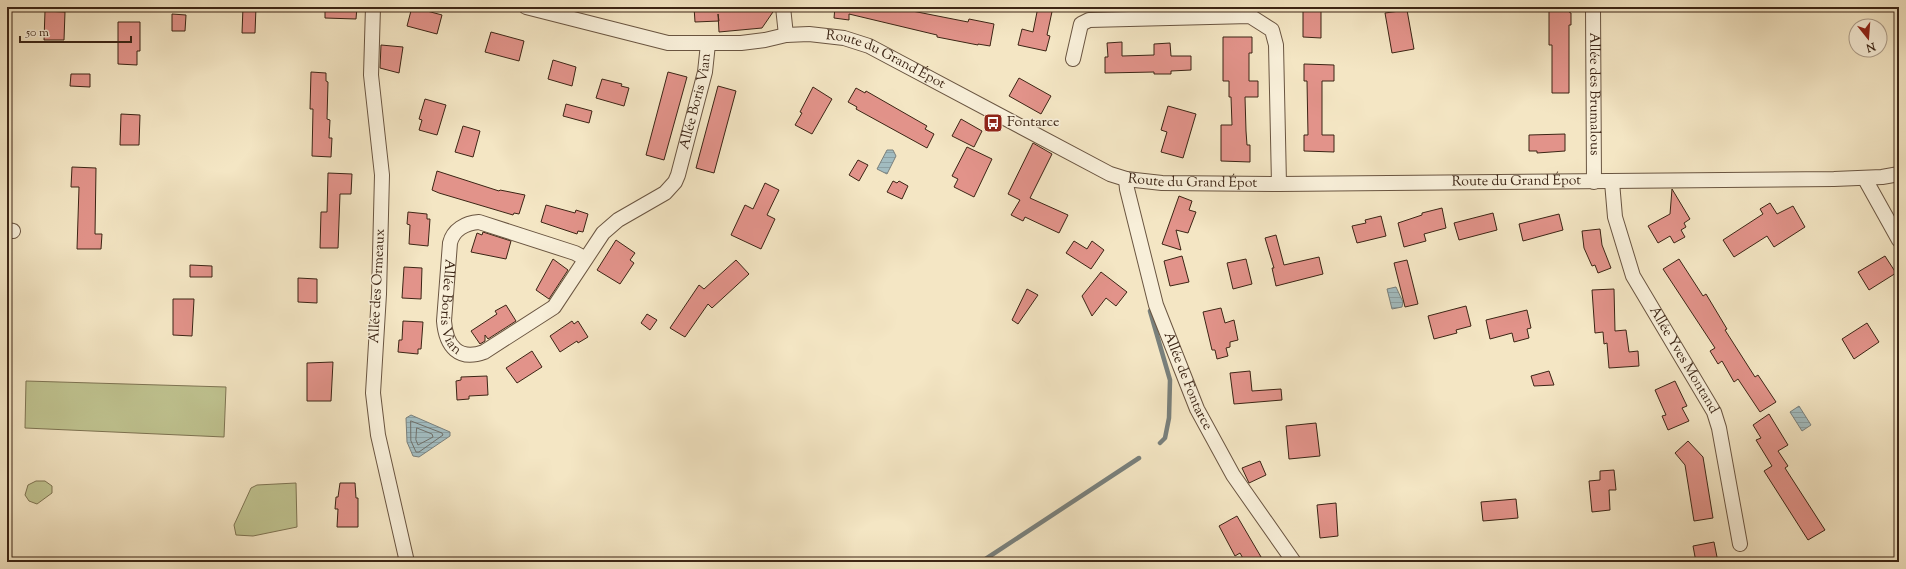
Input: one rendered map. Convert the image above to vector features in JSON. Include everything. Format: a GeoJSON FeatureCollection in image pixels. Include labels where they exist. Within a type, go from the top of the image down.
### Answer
{"type":"FeatureCollection","features":[{"type":"Feature","properties":{"kind":"street","name":"Allée des Ormeaux"},"geometry":{"type":"LineString","coordinates":[[373,7],[371,75],[382,176],[379,294],[374,393],[378,435],[407,562]]}},
{"type":"Feature","properties":{"kind":"street","name":"Route du Grand Épot"},"geometry":{"type":"LineString","coordinates":[[526,7],[668,43],[708,44],[765,40],[786,35],[826,35],[844,38],[869,46],[1110,174],[1126,179],[1162,183],[1279,184],[1612,182],[1865,179],[1899,174]]}},
{"type":"Feature","properties":{"kind":"street"},"geometry":{"type":"LineString","coordinates":[[783,7],[786,35]]}},
{"type":"Feature","properties":{"kind":"street","name":"Allée des Brumalous"},"geometry":{"type":"LineString","coordinates":[[1593,7],[1594,182]]}},
{"type":"Feature","properties":{"kind":"street"},"geometry":{"type":"LineString","coordinates":[[1072,59],[1081,24],[1089,20],[1250,16],[1272,30],[1276,45],[1279,184]]}},
{"type":"Feature","properties":{"kind":"street","name":"Allée Boris Vian"},"geometry":{"type":"LineString","coordinates":[[586,259],[575,253],[478,222],[459,229],[451,238],[450,243],[444,321],[448,339],[453,348],[463,355],[469,356],[484,352],[554,307],[609,228],[665,192],[675,182],[705,72],[708,44]]}},
{"type":"Feature","properties":{"kind":"street","name":"Allée de Fontarce"},"geometry":{"type":"LineString","coordinates":[[1126,179],[1128,194],[1156,305],[1197,409],[1233,475],[1294,562]]}},
{"type":"Feature","properties":{"kind":"street"},"geometry":{"type":"LineString","coordinates":[[1865,179],[1899,240]]}},
{"type":"Feature","properties":{"kind":"street","name":"Allée Yves Montand"},"geometry":{"type":"LineString","coordinates":[[1612,182],[1615,217],[1632,276],[1714,412],[1719,428],[1740,544]]}},
{"type":"Feature","properties":{"kind":"green space"},"geometry":{"type":"Polygon","coordinates":[[[26,381],[226,387],[224,437],[25,428],[26,381]]]}},
{"type":"Feature","properties":{"kind":"green space"},"geometry":{"type":"Polygon","coordinates":[[[36,481],[45,481],[52,486],[52,493],[37,504],[29,501],[25,495],[28,485],[36,481]]]}},
{"type":"Feature","properties":{"kind":"green space"},"geometry":{"type":"Polygon","coordinates":[[[296,483],[297,527],[253,536],[236,535],[234,525],[251,488],[257,485],[296,483]]]}},
{"type":"Feature","properties":{"kind":"water"},"geometry":{"type":"Polygon","coordinates":[[[887,150],[893,150],[896,156],[887,174],[877,169],[887,150]]]}},
{"type":"Feature","properties":{"kind":"water"},"geometry":{"type":"Polygon","coordinates":[[[1396,287],[1403,302],[1402,307],[1392,309],[1387,289],[1396,287]]]}},
{"type":"Feature","properties":{"kind":"water"},"geometry":{"type":"Polygon","coordinates":[[[1799,406],[1811,425],[1802,431],[1790,412],[1799,406]]]}},
{"type":"Feature","properties":{"kind":"water"},"geometry":{"type":"Polygon","coordinates":[[[411,415],[450,432],[450,436],[419,457],[413,456],[407,442],[406,418],[411,415]]]}},
{"type":"Feature","properties":{"kind":"building"},"geometry":{"type":"Polygon","coordinates":[[[243,7],[256,7],[255,33],[242,33],[243,7]]]}},
{"type":"Feature","properties":{"kind":"building"},"geometry":{"type":"Polygon","coordinates":[[[325,7],[357,7],[356,19],[325,18],[325,7]]]}},
{"type":"Feature","properties":{"kind":"building"},"geometry":{"type":"Polygon","coordinates":[[[412,7],[442,15],[437,34],[407,26],[412,7]]]}},
{"type":"Feature","properties":{"kind":"building"},"geometry":{"type":"Polygon","coordinates":[[[694,7],[718,7],[718,10],[751,7],[775,7],[775,9],[762,28],[719,32],[718,21],[695,22],[694,7]]]}},
{"type":"Feature","properties":{"kind":"building"},"geometry":{"type":"Polygon","coordinates":[[[835,7],[892,7],[968,22],[969,19],[994,24],[990,46],[978,45],[937,37],[937,35],[849,14],[849,20],[834,18],[835,7]]]}},
{"type":"Feature","properties":{"kind":"building"},"geometry":{"type":"Polygon","coordinates":[[[1038,7],[1053,7],[1047,35],[1050,36],[1046,51],[1018,45],[1022,29],[1033,32],[1038,7]]]}},
{"type":"Feature","properties":{"kind":"building"},"geometry":{"type":"Polygon","coordinates":[[[1303,7],[1321,7],[1321,38],[1303,37],[1303,7]]]}},
{"type":"Feature","properties":{"kind":"building"},"geometry":{"type":"Polygon","coordinates":[[[1549,7],[1569,7],[1569,12],[1571,13],[1571,25],[1569,25],[1569,93],[1552,93],[1552,45],[1549,45],[1549,7]]]}},
{"type":"Feature","properties":{"kind":"building"},"geometry":{"type":"Polygon","coordinates":[[[1407,10],[1414,49],[1392,53],[1385,13],[1407,10]]]}},
{"type":"Feature","properties":{"kind":"building"},"geometry":{"type":"Polygon","coordinates":[[[45,11],[65,12],[64,40],[44,40],[45,11]]]}},
{"type":"Feature","properties":{"kind":"building"},"geometry":{"type":"Polygon","coordinates":[[[172,14],[186,15],[185,31],[172,31],[172,14]]]}},
{"type":"Feature","properties":{"kind":"building"},"geometry":{"type":"Polygon","coordinates":[[[118,22],[140,22],[140,51],[137,51],[137,65],[118,64],[118,22]]]}},
{"type":"Feature","properties":{"kind":"building"},"geometry":{"type":"Polygon","coordinates":[[[491,32],[524,41],[519,61],[485,52],[491,32]]]}},
{"type":"Feature","properties":{"kind":"building"},"geometry":{"type":"Polygon","coordinates":[[[1223,37],[1252,37],[1252,53],[1249,53],[1249,81],[1258,81],[1258,97],[1245,97],[1247,145],[1250,145],[1250,162],[1221,161],[1221,125],[1232,125],[1229,81],[1223,81],[1223,37]]]}},
{"type":"Feature","properties":{"kind":"building"},"geometry":{"type":"Polygon","coordinates":[[[1122,42],[1122,56],[1154,55],[1154,44],[1170,43],[1171,56],[1191,56],[1191,70],[1171,71],[1171,74],[1154,74],[1154,72],[1105,73],[1105,57],[1108,57],[1107,43],[1122,42]]]}},
{"type":"Feature","properties":{"kind":"building"},"geometry":{"type":"Polygon","coordinates":[[[381,45],[403,47],[399,73],[380,68],[381,45]]]}},
{"type":"Feature","properties":{"kind":"building"},"geometry":{"type":"Polygon","coordinates":[[[553,60],[576,67],[572,86],[548,79],[553,60]]]}},
{"type":"Feature","properties":{"kind":"building"},"geometry":{"type":"Polygon","coordinates":[[[1304,64],[1334,65],[1334,81],[1322,81],[1322,135],[1334,135],[1334,152],[1304,151],[1304,135],[1308,135],[1307,81],[1304,81],[1304,64]]]}},
{"type":"Feature","properties":{"kind":"building"},"geometry":{"type":"Polygon","coordinates":[[[311,72],[326,73],[326,81],[328,82],[327,119],[330,120],[329,138],[332,138],[331,157],[312,156],[313,109],[310,109],[311,72]]]}},
{"type":"Feature","properties":{"kind":"building"},"geometry":{"type":"Polygon","coordinates":[[[668,72],[687,77],[664,160],[646,155],[668,72]]]}},
{"type":"Feature","properties":{"kind":"building"},"geometry":{"type":"Polygon","coordinates":[[[71,74],[90,74],[90,87],[70,86],[71,74]]]}},
{"type":"Feature","properties":{"kind":"building"},"geometry":{"type":"Polygon","coordinates":[[[1019,78],[1051,96],[1041,114],[1009,96],[1019,78]]]}},
{"type":"Feature","properties":{"kind":"building"},"geometry":{"type":"Polygon","coordinates":[[[602,79],[622,84],[621,86],[629,88],[624,106],[596,98],[602,79]]]}},
{"type":"Feature","properties":{"kind":"building"},"geometry":{"type":"Polygon","coordinates":[[[718,86],[736,91],[714,173],[696,168],[718,86]]]}},
{"type":"Feature","properties":{"kind":"building"},"geometry":{"type":"Polygon","coordinates":[[[813,87],[832,99],[812,134],[795,125],[813,87]]]}},
{"type":"Feature","properties":{"kind":"building"},"geometry":{"type":"Polygon","coordinates":[[[856,88],[865,93],[866,91],[927,126],[925,129],[934,134],[927,148],[856,109],[857,107],[848,102],[856,88]]]}},
{"type":"Feature","properties":{"kind":"building"},"geometry":{"type":"Polygon","coordinates":[[[425,99],[446,105],[437,135],[419,130],[422,120],[419,119],[425,99]]]}},
{"type":"Feature","properties":{"kind":"building"},"geometry":{"type":"Polygon","coordinates":[[[566,104],[592,111],[589,123],[563,116],[566,104]]]}},
{"type":"Feature","properties":{"kind":"building"},"geometry":{"type":"Polygon","coordinates":[[[1168,106],[1196,114],[1183,158],[1161,152],[1167,132],[1161,130],[1168,106]]]}},
{"type":"Feature","properties":{"kind":"building"},"geometry":{"type":"Polygon","coordinates":[[[121,114],[140,115],[139,145],[120,145],[121,114]]]}},
{"type":"Feature","properties":{"kind":"building"},"geometry":{"type":"Polygon","coordinates":[[[961,119],[982,131],[974,147],[952,136],[961,119]]]}},
{"type":"Feature","properties":{"kind":"building"},"geometry":{"type":"Polygon","coordinates":[[[463,126],[480,131],[473,157],[455,152],[463,126]]]}},
{"type":"Feature","properties":{"kind":"building"},"geometry":{"type":"Polygon","coordinates":[[[1565,134],[1565,151],[1537,153],[1537,151],[1529,151],[1529,135],[1565,134]]]}},
{"type":"Feature","properties":{"kind":"building"},"geometry":{"type":"Polygon","coordinates":[[[1033,143],[1052,154],[1030,198],[1068,215],[1059,233],[1025,217],[1023,221],[1011,215],[1020,200],[1008,194],[1033,143]]]}},
{"type":"Feature","properties":{"kind":"building"},"geometry":{"type":"Polygon","coordinates":[[[967,147],[992,159],[974,197],[954,187],[958,179],[952,176],[967,147]]]}},
{"type":"Feature","properties":{"kind":"building"},"geometry":{"type":"Polygon","coordinates":[[[858,160],[868,165],[859,181],[849,175],[858,160]]]}},
{"type":"Feature","properties":{"kind":"building"},"geometry":{"type":"Polygon","coordinates":[[[72,167],[96,168],[95,234],[102,234],[101,249],[77,249],[79,187],[71,187],[72,167]]]}},
{"type":"Feature","properties":{"kind":"building"},"geometry":{"type":"Polygon","coordinates":[[[437,171],[499,191],[525,195],[519,214],[514,213],[513,215],[432,190],[437,171]]]}},
{"type":"Feature","properties":{"kind":"building"},"geometry":{"type":"Polygon","coordinates":[[[328,173],[352,174],[351,194],[340,194],[338,248],[320,248],[321,212],[327,212],[328,173]]]}},
{"type":"Feature","properties":{"kind":"building"},"geometry":{"type":"Polygon","coordinates":[[[893,181],[897,183],[899,181],[908,186],[902,199],[887,192],[893,181]]]}},
{"type":"Feature","properties":{"kind":"building"},"geometry":{"type":"Polygon","coordinates":[[[765,183],[779,190],[767,215],[775,219],[761,249],[731,235],[745,205],[753,209],[765,183]]]}},
{"type":"Feature","properties":{"kind":"building"},"geometry":{"type":"Polygon","coordinates":[[[1672,189],[1690,219],[1684,223],[1686,227],[1681,230],[1685,237],[1674,243],[1670,236],[1658,243],[1648,226],[1670,214],[1672,189]]]}},
{"type":"Feature","properties":{"kind":"building"},"geometry":{"type":"Polygon","coordinates":[[[1179,196],[1192,201],[1189,210],[1196,212],[1188,233],[1176,230],[1181,250],[1162,244],[1179,196]]]}},
{"type":"Feature","properties":{"kind":"building"},"geometry":{"type":"Polygon","coordinates":[[[1770,203],[1777,214],[1793,206],[1805,227],[1774,247],[1767,236],[1734,257],[1723,240],[1763,214],[1760,209],[1770,203]]]}},
{"type":"Feature","properties":{"kind":"building"},"geometry":{"type":"Polygon","coordinates":[[[546,205],[575,213],[576,210],[588,214],[583,232],[578,231],[577,234],[541,222],[546,205]]]}},
{"type":"Feature","properties":{"kind":"building"},"geometry":{"type":"Polygon","coordinates":[[[1442,208],[1446,228],[1424,234],[1426,241],[1404,247],[1398,223],[1422,215],[1422,213],[1442,208]]]}},
{"type":"Feature","properties":{"kind":"building"},"geometry":{"type":"Polygon","coordinates":[[[408,212],[427,214],[427,219],[430,219],[428,246],[409,244],[410,225],[407,224],[408,212]]]}},
{"type":"Feature","properties":{"kind":"building"},"geometry":{"type":"Polygon","coordinates":[[[1493,213],[1497,230],[1459,240],[1454,223],[1493,213]]]}},
{"type":"Feature","properties":{"kind":"building"},"geometry":{"type":"Polygon","coordinates":[[[1559,214],[1563,230],[1523,241],[1519,224],[1559,214]]]}},
{"type":"Feature","properties":{"kind":"building"},"geometry":{"type":"Polygon","coordinates":[[[1381,216],[1386,236],[1357,243],[1352,226],[1366,223],[1365,220],[1381,216]]]}},
{"type":"Feature","properties":{"kind":"building"},"geometry":{"type":"Polygon","coordinates":[[[1600,229],[1602,245],[1611,268],[1598,273],[1595,265],[1592,266],[1584,248],[1582,231],[1600,229]]]}},
{"type":"Feature","properties":{"kind":"building"},"geometry":{"type":"Polygon","coordinates":[[[483,232],[511,241],[506,259],[471,252],[477,233],[482,235],[483,232]]]}},
{"type":"Feature","properties":{"kind":"building"},"geometry":{"type":"Polygon","coordinates":[[[1276,235],[1284,265],[1319,257],[1323,274],[1276,286],[1272,268],[1274,268],[1265,238],[1276,235]]]}},
{"type":"Feature","properties":{"kind":"building"},"geometry":{"type":"Polygon","coordinates":[[[616,240],[635,253],[630,260],[634,263],[620,284],[597,270],[616,240]]]}},
{"type":"Feature","properties":{"kind":"building"},"geometry":{"type":"Polygon","coordinates":[[[1074,241],[1087,249],[1092,241],[1104,250],[1091,269],[1066,253],[1074,241]]]}},
{"type":"Feature","properties":{"kind":"building"},"geometry":{"type":"Polygon","coordinates":[[[1182,256],[1189,282],[1170,286],[1164,261],[1182,256]]]}},
{"type":"Feature","properties":{"kind":"building"},"geometry":{"type":"Polygon","coordinates":[[[1885,256],[1896,273],[1869,290],[1858,272],[1885,256]]]}},
{"type":"Feature","properties":{"kind":"building"},"geometry":{"type":"Polygon","coordinates":[[[553,259],[568,270],[549,299],[536,290],[553,259]]]}},
{"type":"Feature","properties":{"kind":"building"},"geometry":{"type":"Polygon","coordinates":[[[1246,259],[1252,284],[1233,289],[1227,263],[1246,259]]]}},
{"type":"Feature","properties":{"kind":"building"},"geometry":{"type":"Polygon","coordinates":[[[1679,259],[1703,296],[1706,294],[1727,329],[1725,330],[1755,377],[1758,375],[1776,402],[1760,412],[1738,379],[1734,382],[1722,361],[1718,364],[1710,351],[1715,348],[1663,269],[1679,259]]]}},
{"type":"Feature","properties":{"kind":"building"},"geometry":{"type":"Polygon","coordinates":[[[736,260],[749,274],[712,308],[708,304],[685,337],[670,328],[699,285],[704,289],[736,260]]]}},
{"type":"Feature","properties":{"kind":"building"},"geometry":{"type":"Polygon","coordinates":[[[1407,260],[1418,304],[1405,307],[1394,263],[1407,260]]]}},
{"type":"Feature","properties":{"kind":"building"},"geometry":{"type":"Polygon","coordinates":[[[190,265],[212,266],[212,277],[190,277],[190,265]]]}},
{"type":"Feature","properties":{"kind":"building"},"geometry":{"type":"Polygon","coordinates":[[[404,267],[422,268],[421,299],[402,298],[404,267]]]}},
{"type":"Feature","properties":{"kind":"building"},"geometry":{"type":"Polygon","coordinates":[[[1101,272],[1127,292],[1116,306],[1106,298],[1092,316],[1082,296],[1101,272]]]}},
{"type":"Feature","properties":{"kind":"building"},"geometry":{"type":"Polygon","coordinates":[[[298,278],[317,279],[317,303],[298,302],[298,278]]]}},
{"type":"Feature","properties":{"kind":"building"},"geometry":{"type":"Polygon","coordinates":[[[1027,289],[1038,295],[1018,324],[1012,320],[1027,289]]]}},
{"type":"Feature","properties":{"kind":"building"},"geometry":{"type":"Polygon","coordinates":[[[1614,289],[1615,331],[1626,330],[1629,352],[1638,351],[1639,366],[1609,368],[1607,343],[1604,344],[1603,332],[1595,333],[1592,290],[1614,289]]]}},
{"type":"Feature","properties":{"kind":"building"},"geometry":{"type":"Polygon","coordinates":[[[173,299],[194,299],[192,336],[173,335],[173,299]]]}},
{"type":"Feature","properties":{"kind":"building"},"geometry":{"type":"Polygon","coordinates":[[[506,305],[516,321],[488,339],[485,335],[485,341],[480,344],[471,331],[497,314],[495,311],[506,305]]]}},
{"type":"Feature","properties":{"kind":"building"},"geometry":{"type":"Polygon","coordinates":[[[1466,306],[1471,326],[1456,330],[1457,333],[1434,339],[1428,316],[1466,306]]]}},
{"type":"Feature","properties":{"kind":"building"},"geometry":{"type":"Polygon","coordinates":[[[1221,308],[1225,323],[1234,320],[1238,340],[1230,342],[1230,347],[1226,348],[1228,356],[1217,359],[1215,350],[1212,350],[1203,312],[1221,308]]]}},
{"type":"Feature","properties":{"kind":"building"},"geometry":{"type":"Polygon","coordinates":[[[1527,310],[1531,328],[1527,329],[1529,338],[1514,342],[1512,333],[1490,339],[1486,320],[1527,310]]]}},
{"type":"Feature","properties":{"kind":"building"},"geometry":{"type":"Polygon","coordinates":[[[647,314],[657,320],[650,330],[641,323],[647,314]]]}},
{"type":"Feature","properties":{"kind":"building"},"geometry":{"type":"Polygon","coordinates":[[[403,321],[423,322],[421,349],[418,349],[418,354],[398,352],[399,340],[402,340],[403,321]]]}},
{"type":"Feature","properties":{"kind":"building"},"geometry":{"type":"Polygon","coordinates":[[[572,321],[574,324],[578,321],[588,337],[578,343],[577,341],[560,352],[550,336],[572,321]]]}},
{"type":"Feature","properties":{"kind":"building"},"geometry":{"type":"Polygon","coordinates":[[[1867,323],[1879,342],[1854,359],[1842,339],[1867,323]]]}},
{"type":"Feature","properties":{"kind":"building"},"geometry":{"type":"Polygon","coordinates":[[[532,351],[542,367],[517,383],[506,368],[532,351]]]}},
{"type":"Feature","properties":{"kind":"building"},"geometry":{"type":"Polygon","coordinates":[[[333,362],[331,401],[307,401],[307,363],[333,362]]]}},
{"type":"Feature","properties":{"kind":"building"},"geometry":{"type":"Polygon","coordinates":[[[1250,371],[1252,391],[1281,389],[1282,400],[1234,404],[1230,373],[1250,371]]]}},
{"type":"Feature","properties":{"kind":"building"},"geometry":{"type":"Polygon","coordinates":[[[1549,371],[1554,385],[1534,386],[1531,376],[1549,371]]]}},
{"type":"Feature","properties":{"kind":"building"},"geometry":{"type":"Polygon","coordinates":[[[487,376],[488,395],[469,396],[469,399],[457,400],[456,381],[461,380],[461,377],[487,376]]]}},
{"type":"Feature","properties":{"kind":"building"},"geometry":{"type":"Polygon","coordinates":[[[1675,381],[1687,406],[1682,408],[1689,421],[1668,430],[1662,416],[1666,415],[1655,390],[1675,381]]]}},
{"type":"Feature","properties":{"kind":"building"},"geometry":{"type":"Polygon","coordinates":[[[1769,414],[1788,445],[1778,451],[1788,466],[1785,468],[1825,530],[1808,540],[1764,471],[1772,466],[1756,440],[1761,438],[1753,425],[1769,414]]]}},
{"type":"Feature","properties":{"kind":"building"},"geometry":{"type":"Polygon","coordinates":[[[1316,423],[1320,456],[1289,459],[1286,426],[1316,423]]]}},
{"type":"Feature","properties":{"kind":"building"},"geometry":{"type":"Polygon","coordinates":[[[1688,441],[1703,457],[1713,518],[1694,521],[1685,465],[1675,453],[1688,441]]]}},
{"type":"Feature","properties":{"kind":"building"},"geometry":{"type":"Polygon","coordinates":[[[1260,461],[1266,475],[1249,483],[1242,468],[1260,461]]]}},
{"type":"Feature","properties":{"kind":"building"},"geometry":{"type":"Polygon","coordinates":[[[1614,470],[1616,490],[1609,490],[1610,510],[1592,512],[1589,481],[1600,480],[1600,471],[1614,470]]]}},
{"type":"Feature","properties":{"kind":"building"},"geometry":{"type":"Polygon","coordinates":[[[340,483],[355,483],[356,498],[358,498],[358,527],[337,527],[338,509],[335,509],[336,497],[338,497],[340,483]]]}},
{"type":"Feature","properties":{"kind":"building"},"geometry":{"type":"Polygon","coordinates":[[[1516,499],[1518,518],[1483,521],[1481,502],[1516,499]]]}},
{"type":"Feature","properties":{"kind":"building"},"geometry":{"type":"Polygon","coordinates":[[[1336,503],[1338,536],[1320,538],[1317,505],[1336,503]]]}},
{"type":"Feature","properties":{"kind":"building"},"geometry":{"type":"Polygon","coordinates":[[[1237,516],[1264,562],[1245,562],[1240,553],[1235,556],[1219,526],[1237,516]]]}},
{"type":"Feature","properties":{"kind":"building"},"geometry":{"type":"Polygon","coordinates":[[[1714,542],[1718,562],[1696,562],[1693,546],[1714,542]]]}},
{"type":"Feature","properties":{"kind":"waterway"},"geometry":{"type":"LineString","coordinates":[[1150,311],[1170,380],[1169,418],[1165,438],[1160,443]]}},
{"type":"Feature","properties":{"kind":"waterway"},"geometry":{"type":"LineString","coordinates":[[7,366],[8,327]]}},
{"type":"Feature","properties":{"kind":"waterway"},"geometry":{"type":"LineString","coordinates":[[981,562],[1139,458]]}},
{"type":"Feature","properties":{"kind":"place","name":"Fontarce"},"geometry":{"type":"Point","coordinates":[993,123]}}]}
